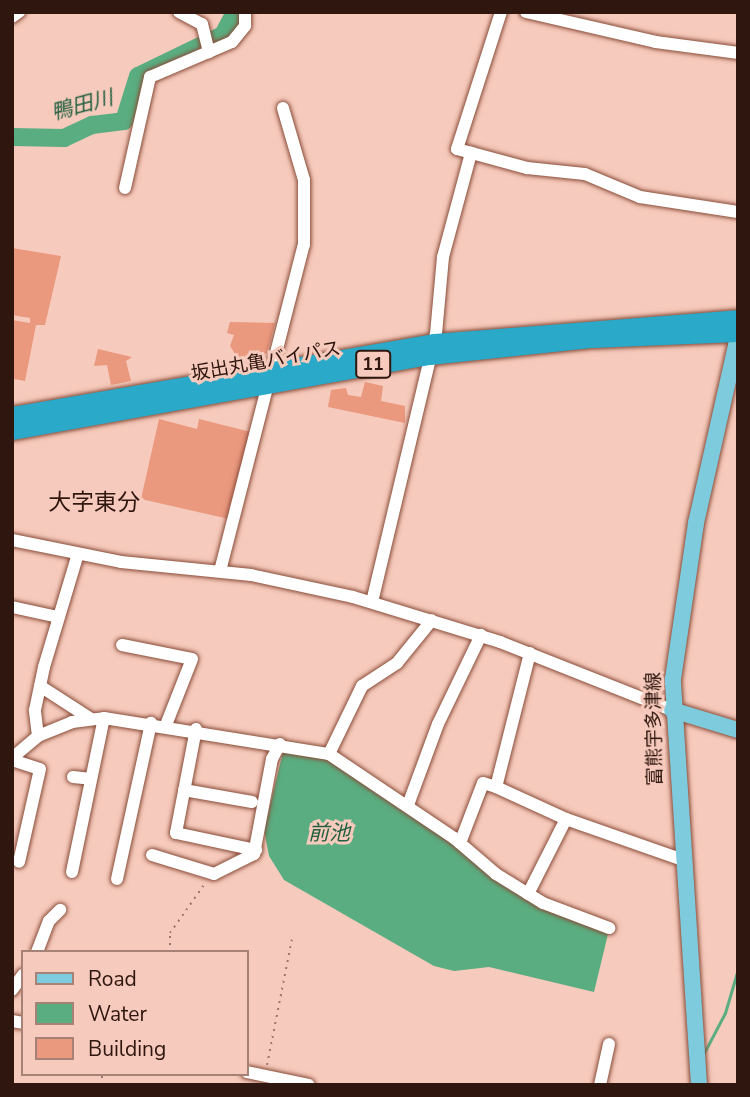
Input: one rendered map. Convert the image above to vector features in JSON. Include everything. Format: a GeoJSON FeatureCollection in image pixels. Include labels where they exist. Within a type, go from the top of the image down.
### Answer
{"type":"FeatureCollection","features":[{"type":"Feature","properties":{"kind":"highway","name":"坂出丸亀バイパス"},"geometry":{"type":"LineString","coordinates":[[12,416],[432,349],[738,319]]}},
{"type":"Feature","properties":{"kind":"highway","name":"坂出丸亀バイパス"},"geometry":{"type":"LineString","coordinates":[[432,349],[593,339],[738,335]]}},
{"type":"Feature","properties":{"kind":"highway","name":"坂出丸亀バイパス"},"geometry":{"type":"LineString","coordinates":[[12,431],[272,374]]}},
{"type":"Feature","properties":{"kind":"main road","name":"富熊宇多津線"},"geometry":{"type":"LineString","coordinates":[[696,1082],[672,710],[696,523],[738,335]]}},
{"type":"Feature","properties":{"kind":"main road"},"geometry":{"type":"LineString","coordinates":[[672,710],[738,730]]}},
{"type":"Feature","properties":{"kind":"street"},"geometry":{"type":"LineString","coordinates":[[12,17],[19,12]]}},
{"type":"Feature","properties":{"kind":"street"},"geometry":{"type":"LineString","coordinates":[[179,12],[202,24],[209,52]]}},
{"type":"Feature","properties":{"kind":"street"},"geometry":{"type":"LineString","coordinates":[[125,188],[150,78],[232,43],[245,26],[245,12]]}},
{"type":"Feature","properties":{"kind":"street"},"geometry":{"type":"LineString","coordinates":[[502,12],[457,149],[527,168],[585,174],[640,197],[738,212]]}},
{"type":"Feature","properties":{"kind":"street"},"geometry":{"type":"LineString","coordinates":[[526,12],[656,42],[738,53]]}},
{"type":"Feature","properties":{"kind":"street"},"geometry":{"type":"LineString","coordinates":[[220,571],[272,374],[305,231],[304,180],[283,108]]}},
{"type":"Feature","properties":{"kind":"street"},"geometry":{"type":"LineString","coordinates":[[372,602],[432,349],[443,257],[471,153]]}},
{"type":"Feature","properties":{"kind":"street"},"geometry":{"type":"LineString","coordinates":[[12,541],[78,554],[220,571],[372,602],[481,635],[672,710]]}},
{"type":"Feature","properties":{"kind":"street"},"geometry":{"type":"LineString","coordinates":[[38,736],[40,686],[78,554]]}},
{"type":"Feature","properties":{"kind":"street"},"geometry":{"type":"LineString","coordinates":[[12,607],[58,617]]}},
{"type":"Feature","properties":{"kind":"street"},"geometry":{"type":"LineString","coordinates":[[329,754],[362,686],[397,663],[432,620]]}},
{"type":"Feature","properties":{"kind":"street"},"geometry":{"type":"LineString","coordinates":[[408,805],[438,724],[481,635]]}},
{"type":"Feature","properties":{"kind":"street"},"geometry":{"type":"LineString","coordinates":[[122,645],[192,659],[166,725]]}},
{"type":"Feature","properties":{"kind":"street"},"geometry":{"type":"LineString","coordinates":[[496,787],[530,653]]}},
{"type":"Feature","properties":{"kind":"street"},"geometry":{"type":"LineString","coordinates":[[40,686],[97,718]]}},
{"type":"Feature","properties":{"kind":"street"},"geometry":{"type":"LineString","coordinates":[[72,872],[91,779],[97,718]]}},
{"type":"Feature","properties":{"kind":"street"},"geometry":{"type":"LineString","coordinates":[[19,862],[40,769],[12,759],[38,736],[97,718],[151,723],[329,754],[408,805],[528,894],[608,928]]}},
{"type":"Feature","properties":{"kind":"street"},"geometry":{"type":"LineString","coordinates":[[117,879],[151,723]]}},
{"type":"Feature","properties":{"kind":"street"},"geometry":{"type":"LineString","coordinates":[[196,729],[176,832],[256,850]]}},
{"type":"Feature","properties":{"kind":"street"},"geometry":{"type":"LineString","coordinates":[[152,855],[214,873],[243,862],[256,850],[272,759],[280,744]]}},
{"type":"Feature","properties":{"kind":"street"},"geometry":{"type":"LineString","coordinates":[[73,777],[91,779]]}},
{"type":"Feature","properties":{"kind":"street"},"geometry":{"type":"LineString","coordinates":[[460,843],[483,783],[566,819],[680,859]]}},
{"type":"Feature","properties":{"kind":"street"},"geometry":{"type":"LineString","coordinates":[[184,790],[252,802]]}},
{"type":"Feature","properties":{"kind":"street"},"geometry":{"type":"LineString","coordinates":[[528,894],[566,819]]}},
{"type":"Feature","properties":{"kind":"street"},"geometry":{"type":"LineString","coordinates":[[38,950],[49,921],[61,910]]}},
{"type":"Feature","properties":{"kind":"street"},"geometry":{"type":"LineString","coordinates":[[600,1085],[609,1044]]}},
{"type":"Feature","properties":{"kind":"street"},"geometry":{"type":"LineString","coordinates":[[248,1073],[264,1081],[309,1085]]}},
{"type":"Feature","properties":{"kind":"path"},"geometry":{"type":"LineString","coordinates":[[170,950],[170,933],[214,873]]}},
{"type":"Feature","properties":{"kind":"path"},"geometry":{"type":"LineString","coordinates":[[264,1081],[292,939]]}},
{"type":"Feature","properties":{"kind":"water","name":"前池"},"geometry":{"type":"Polygon","coordinates":[[[283,752],[324,756],[461,850],[608,934],[594,992],[489,967],[454,971],[434,966],[284,880],[269,856],[264,830],[283,752]]]}},
{"type":"Feature","properties":{"kind":"building"},"geometry":{"type":"Polygon","coordinates":[[[12,248],[61,256],[45,325],[36,325],[25,381],[14,379],[12,371],[12,320],[30,323],[30,318],[12,315],[12,248]]]}},
{"type":"Feature","properties":{"kind":"building"},"geometry":{"type":"Polygon","coordinates":[[[230,322],[275,323],[267,353],[253,360],[238,358],[230,346],[234,335],[227,333],[230,322]]]}},
{"type":"Feature","properties":{"kind":"building"},"geometry":{"type":"Polygon","coordinates":[[[98,349],[132,357],[126,361],[131,381],[111,385],[107,365],[94,366],[98,349]]]}},
{"type":"Feature","properties":{"kind":"building"},"geometry":{"type":"Polygon","coordinates":[[[365,382],[383,386],[381,401],[405,406],[405,423],[328,407],[331,390],[346,388],[348,395],[361,397],[365,382]]]}},
{"type":"Feature","properties":{"kind":"building"},"geometry":{"type":"Polygon","coordinates":[[[159,419],[197,429],[199,419],[251,432],[229,519],[141,499],[159,419]]]}},
{"type":"Feature","properties":{"kind":"waterway","name":"鴨田川"},"geometry":{"type":"LineString","coordinates":[[12,137],[64,138],[92,125],[124,121],[138,76],[223,35],[235,12]]}},
{"type":"Feature","properties":{"kind":"waterway"},"geometry":{"type":"LineString","coordinates":[[704,1053],[725,1013],[738,969]]}},
{"type":"Feature","properties":{"kind":"district","name":"大字東分"},"geometry":{"type":"Point","coordinates":[94,503]}}]}
